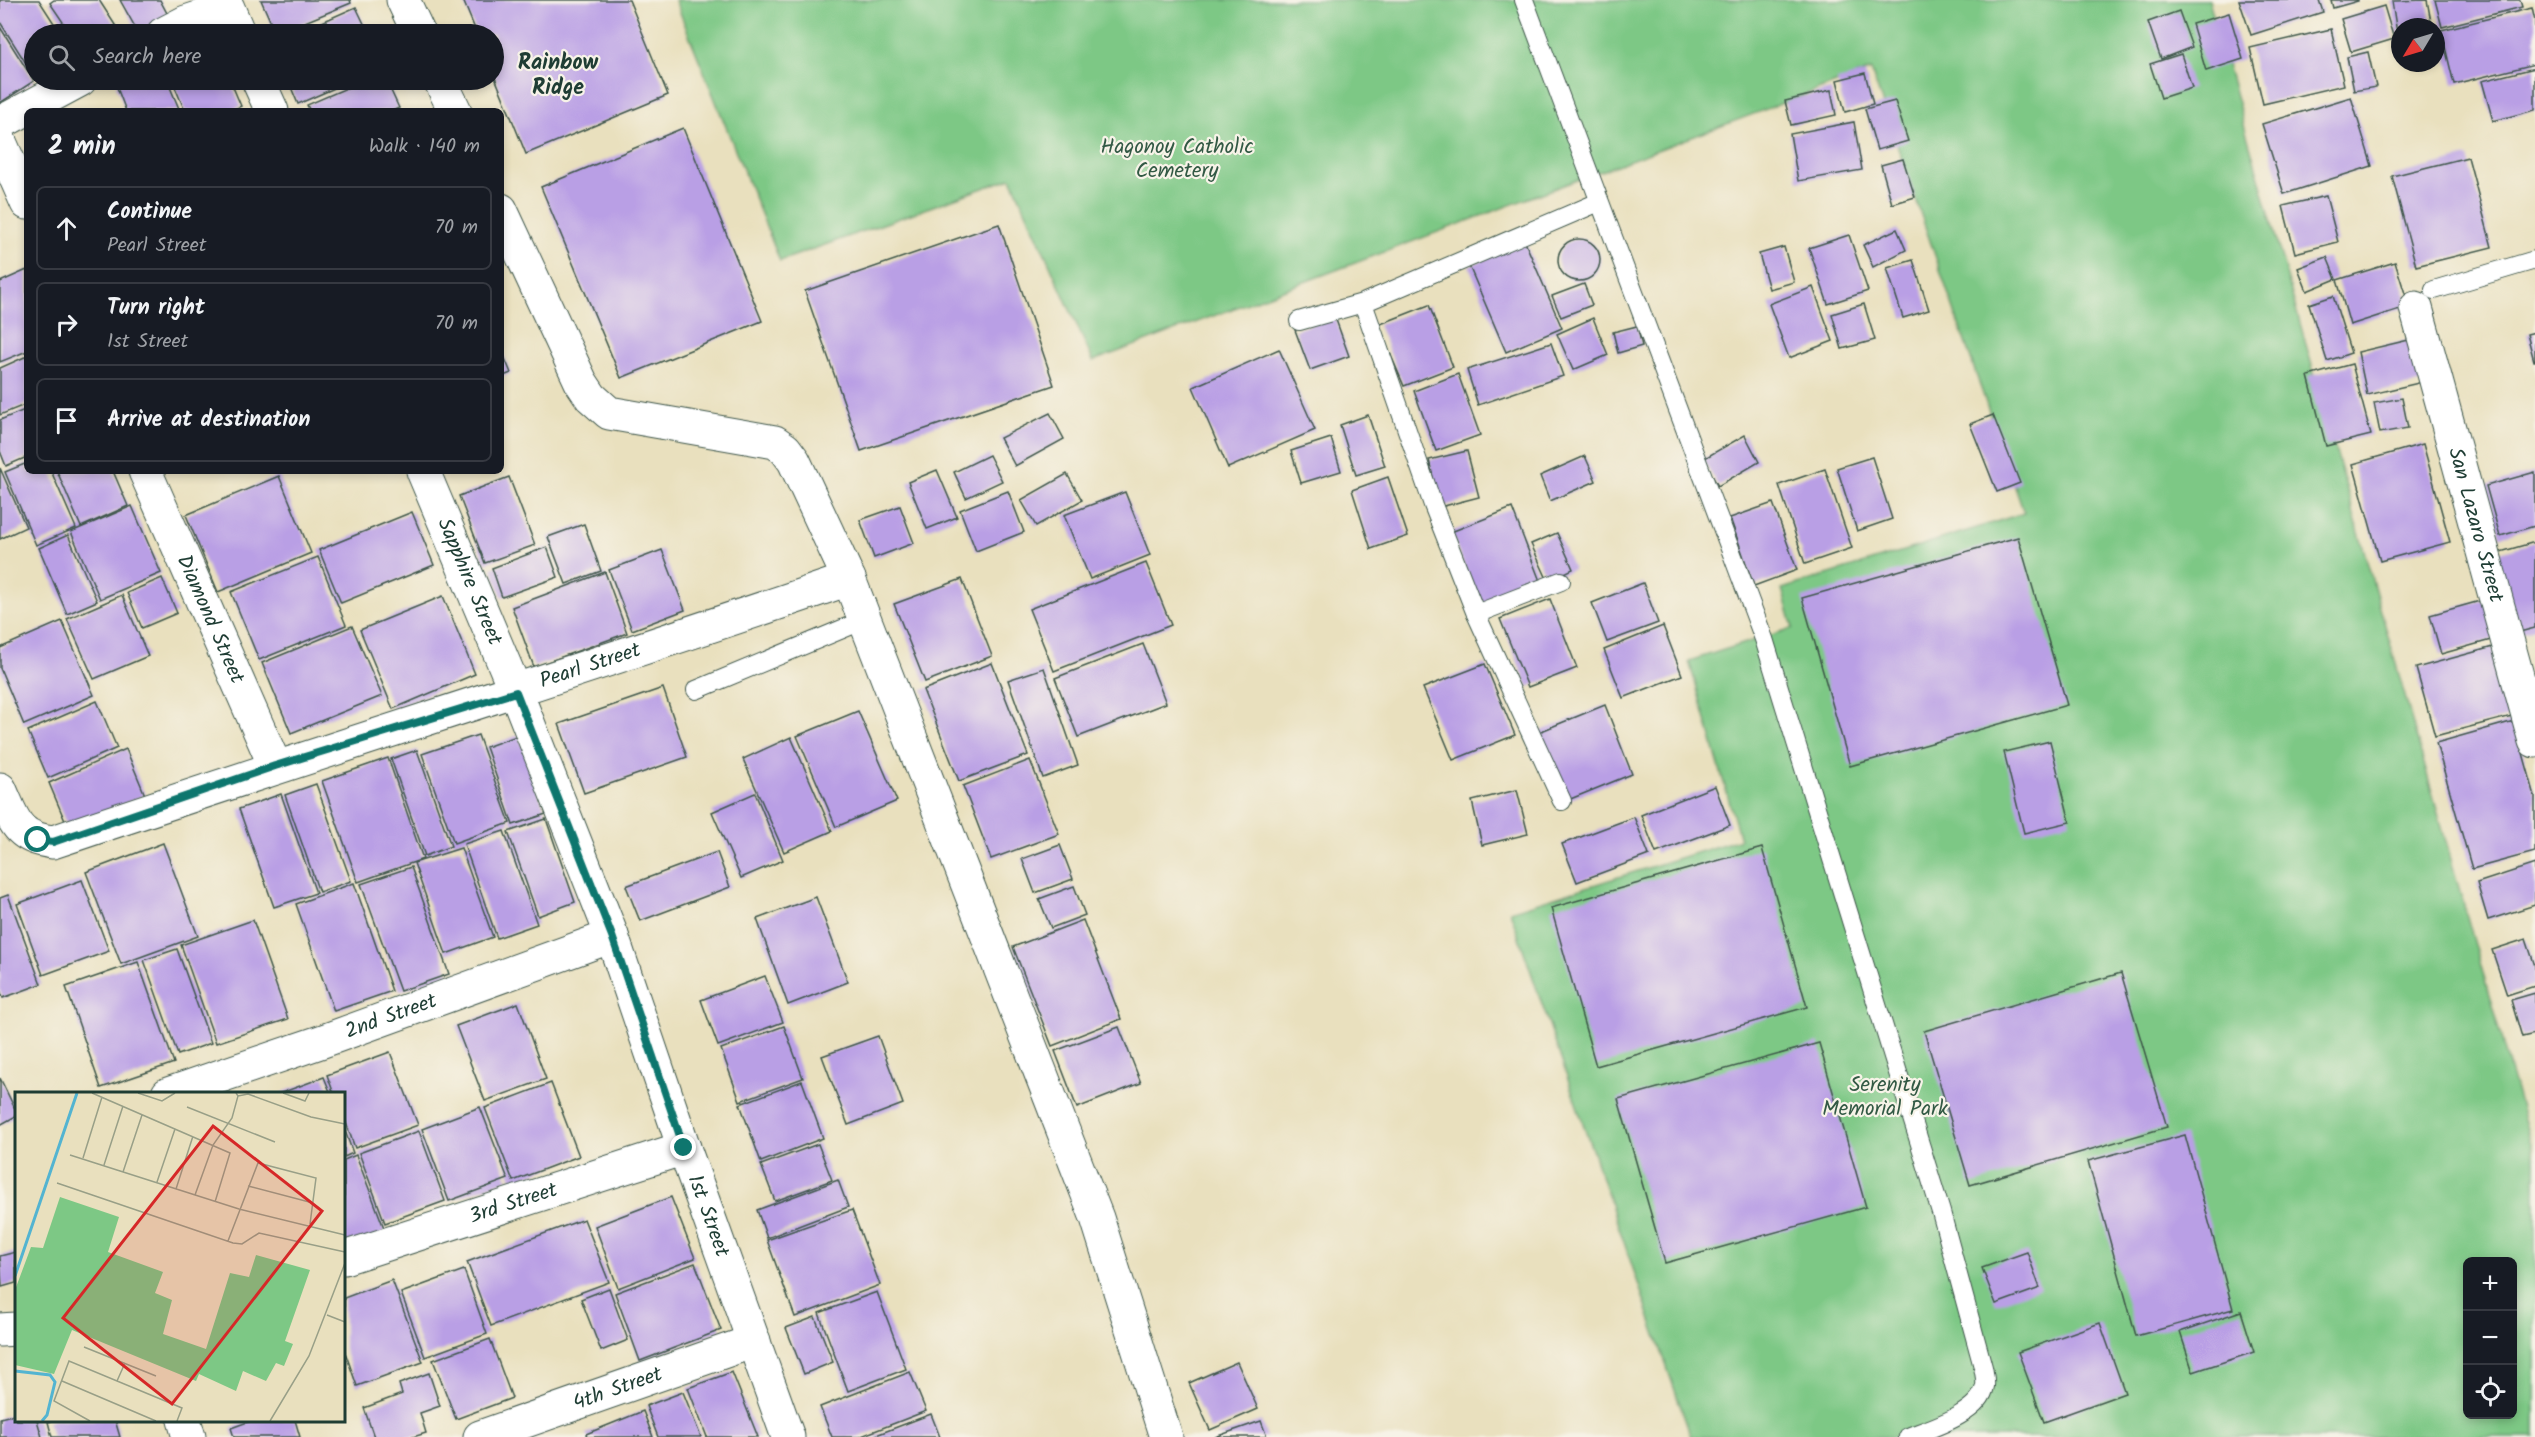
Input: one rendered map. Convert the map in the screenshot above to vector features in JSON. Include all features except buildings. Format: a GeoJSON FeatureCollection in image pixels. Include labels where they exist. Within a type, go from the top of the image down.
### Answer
{"type":"FeatureCollection","features":[{"type":"Feature","properties":{"kind":"street"},"geometry":{"type":"LineString","coordinates":[[403,0],[414,24]]}},
{"type":"Feature","properties":{"kind":"street"},"geometry":{"type":"LineString","coordinates":[[176,19],[228,8],[235,24]]}},
{"type":"Feature","properties":{"kind":"street"},"geometry":{"type":"LineString","coordinates":[[28,108],[61,90]]}},
{"type":"Feature","properties":{"kind":"street"},"geometry":{"type":"LineString","coordinates":[[263,90],[271,108]]}},
{"type":"Feature","properties":{"kind":"street"},"geometry":{"type":"LineString","coordinates":[[445,90],[454,108]]}},
{"type":"Feature","properties":{"kind":"street"},"geometry":{"type":"LineString","coordinates":[[0,123],[24,110]]}},
{"type":"Feature","properties":{"kind":"street"},"geometry":{"type":"LineString","coordinates":[[0,142],[24,196]]}},
{"type":"Feature","properties":{"kind":"street"},"geometry":{"type":"LineString","coordinates":[[504,216],[581,382],[591,397],[609,413],[774,442],[785,449],[794,461],[849,579],[1097,1218],[1166,1437]]}},
{"type":"Feature","properties":{"kind":"street","name":"San Lazaro Street"},"geometry":{"type":"LineString","coordinates":[[2425,299],[2521,638],[2535,741]]}},
{"type":"Feature","properties":{"kind":"street","name":"Diamond Street"},"geometry":{"type":"LineString","coordinates":[[146,474],[275,766]]}},
{"type":"Feature","properties":{"kind":"street","name":"Sapphire Street"},"geometry":{"type":"LineString","coordinates":[[424,474],[516,692]]}},
{"type":"Feature","properties":{"kind":"street","name":"Pearl Street"},"geometry":{"type":"LineString","coordinates":[[0,789],[24,834],[38,840],[53,842],[275,766],[516,692],[849,579]]}},
{"type":"Feature","properties":{"kind":"street","name":"1st Street"},"geometry":{"type":"LineString","coordinates":[[516,692],[612,936],[684,1148],[788,1437]]}},
{"type":"Feature","properties":{"kind":"street","name":"2nd Street"},"geometry":{"type":"LineString","coordinates":[[174,1092],[323,1041],[612,936]]}},
{"type":"Feature","properties":{"kind":"street","name":"3rd Street"},"geometry":{"type":"LineString","coordinates":[[345,1258],[684,1148]]}},
{"type":"Feature","properties":{"kind":"street","name":"4th Street"},"geometry":{"type":"LineString","coordinates":[[480,1437],[754,1341]]}},
{"type":"Feature","properties":{"kind":"street"},"geometry":{"type":"LineString","coordinates":[[185,1422],[189,1437]]}},
{"type":"Feature","properties":{"kind":"lane"},"geometry":{"type":"LineString","coordinates":[[1524,0],[1764,639],[1941,1212],[1983,1367],[1986,1385],[1980,1400],[1963,1413],[1908,1437]]}},
{"type":"Feature","properties":{"kind":"lane"},"geometry":{"type":"LineString","coordinates":[[1299,321],[1363,303],[1599,202]]}},
{"type":"Feature","properties":{"kind":"lane"},"geometry":{"type":"LineString","coordinates":[[2425,299],[2535,260]]}},
{"type":"Feature","properties":{"kind":"lane"},"geometry":{"type":"LineString","coordinates":[[1363,303],[1433,504],[1476,614],[1562,801]]}},
{"type":"Feature","properties":{"kind":"lane"},"geometry":{"type":"LineString","coordinates":[[1476,614],[1561,581]]}},
{"type":"Feature","properties":{"kind":"lane"},"geometry":{"type":"LineString","coordinates":[[696,690],[864,620]]}},
{"type":"Feature","properties":{"kind":"green space"},"geometry":{"type":"Polygon","coordinates":[[[675,0],[2209,0],[2535,1158],[2535,1437],[1691,1437],[1510,911],[1740,839],[1689,661],[1793,628],[1782,589],[2024,513],[1871,70],[1093,361],[1011,178],[780,261],[675,0]]]}},
{"type":"Feature","properties":{"kind":"district","name":"Rainbow Ridge"},"geometry":{"type":"Point","coordinates":[558,76]}},
{"type":"Feature","properties":{"kind":"route"},"geometry":{"type":"LineString","coordinates":[[38,840],[53,842],[275,766],[516,692],[612,936],[684,1148]]}},
{"type":"Feature","properties":{"kind":"park label","name":"Hagonoy Catholic Cemetery"},"geometry":{"type":"Point","coordinates":[1177,159]}},
{"type":"Feature","properties":{"kind":"park label","name":"Serenity Memorial Park"},"geometry":{"type":"Point","coordinates":[1885,1097]}}]}
